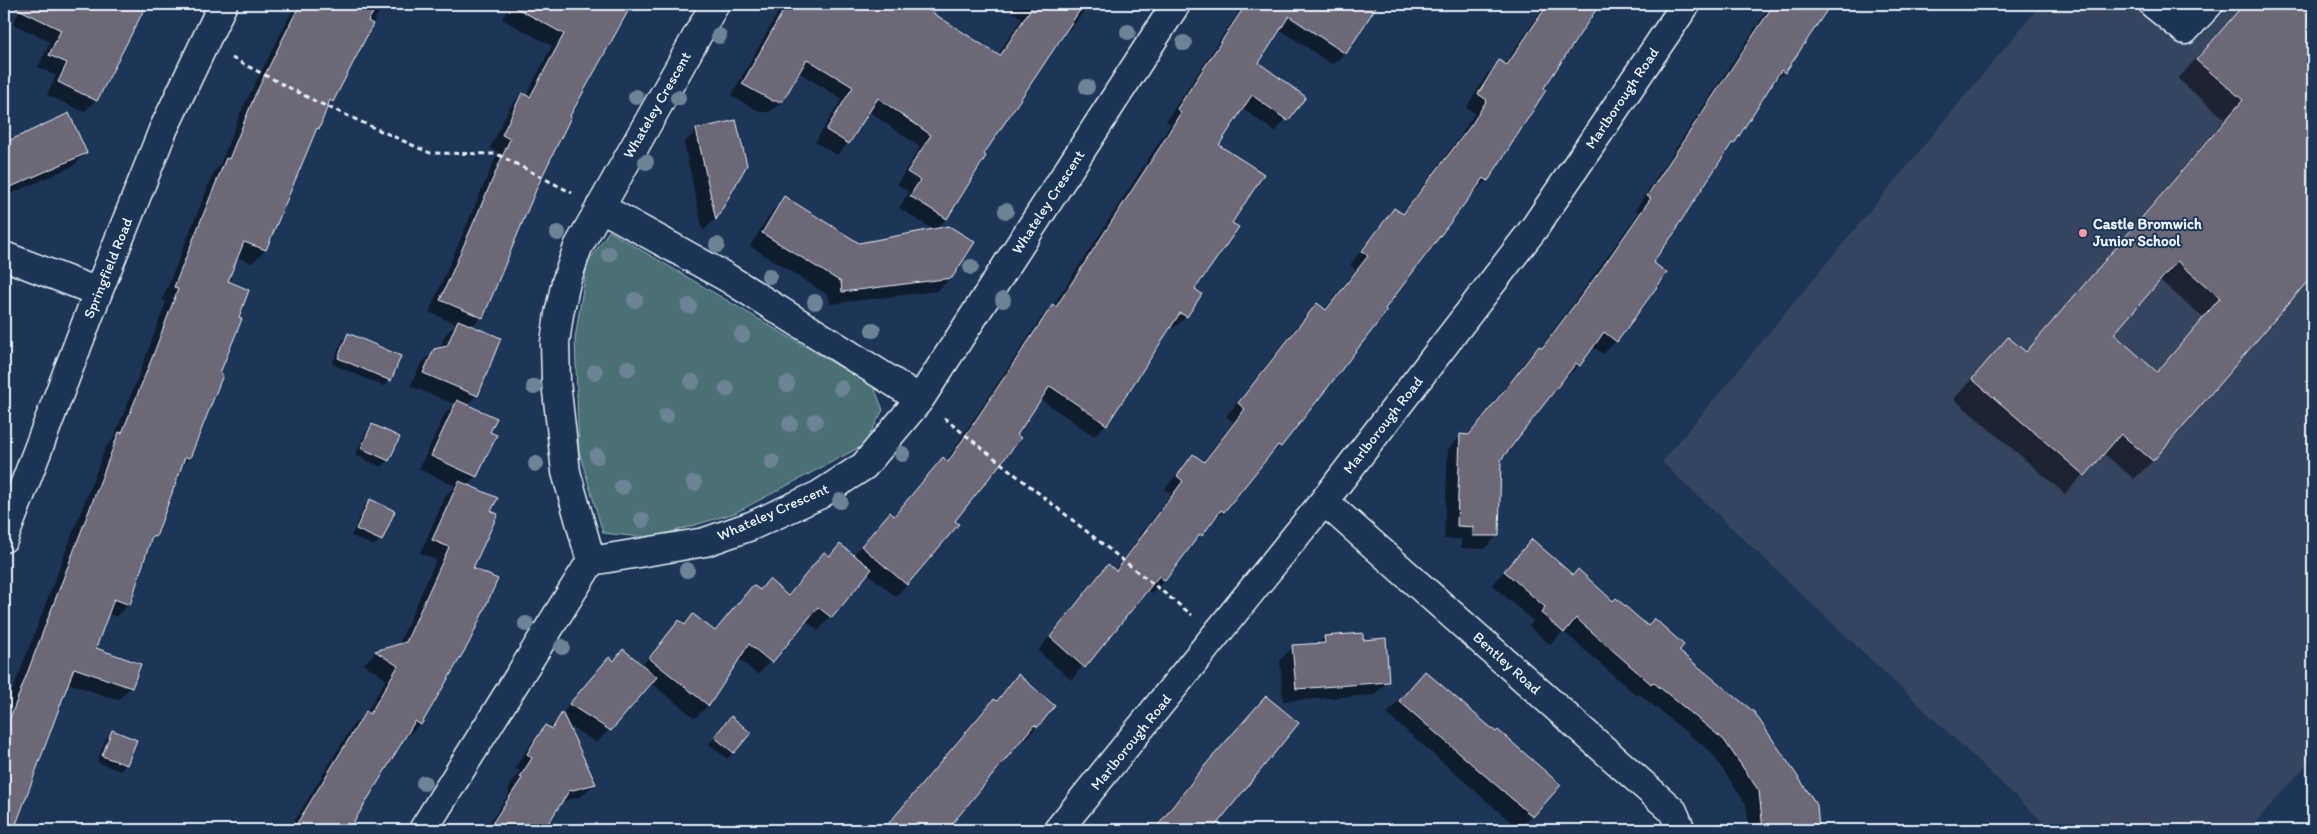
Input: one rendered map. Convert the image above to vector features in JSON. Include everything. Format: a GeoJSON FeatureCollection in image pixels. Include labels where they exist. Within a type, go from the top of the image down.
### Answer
{"type":"FeatureCollection","features":[{"type":"Feature","properties":{"kind":"street","name":"Springfield Road"},"geometry":{"type":"LineString","coordinates":[[4,538],[98,292],[163,130],[223,4]]}},
{"type":"Feature","properties":{"kind":"street","name":"Whateley Crescent"},"geometry":{"type":"LineString","coordinates":[[715,4],[578,247],[569,273],[555,343],[556,382],[566,472],[591,561],[706,542],[751,526],[819,495],[864,466],[920,400],[1176,4]]}},
{"type":"Feature","properties":{"kind":"street","name":"Marlborough Road"},"geometry":{"type":"LineString","coordinates":[[1058,830],[1218,636],[1535,227],[1686,4]]}},
{"type":"Feature","properties":{"kind":"street"},"geometry":{"type":"LineString","coordinates":[[2153,4],[2185,30],[2209,4]]}},
{"type":"Feature","properties":{"kind":"street"},"geometry":{"type":"LineString","coordinates":[[600,207],[726,278],[920,400]]}},
{"type":"Feature","properties":{"kind":"street"},"geometry":{"type":"LineString","coordinates":[[4,256],[98,292]]}},
{"type":"Feature","properties":{"kind":"street","name":"Bentley Road"},"geometry":{"type":"LineString","coordinates":[[1324,501],[1673,810],[1681,830]]}},
{"type":"Feature","properties":{"kind":"street"},"geometry":{"type":"LineString","coordinates":[[423,830],[591,561]]}},
{"type":"Feature","properties":{"kind":"path"},"geometry":{"type":"LineString","coordinates":[[204,44],[315,101],[430,153],[497,154],[600,207]]}},
{"type":"Feature","properties":{"kind":"path"},"geometry":{"type":"LineString","coordinates":[[920,400],[1218,636]]}},
{"type":"Feature","properties":{"kind":"shaded area","name":"Castle Bromwich Junior School"},"geometry":{"type":"Polygon","coordinates":[[[2041,4],[2313,4],[2313,757],[2249,830],[2051,830],[1662,462],[2041,4]]]}},
{"type":"Feature","properties":{"kind":"green space"},"geometry":{"type":"Polygon","coordinates":[[[609,231],[874,387],[883,410],[864,445],[735,513],[651,538],[603,533],[579,451],[575,338],[587,264],[609,231]]]}},
{"type":"Feature","properties":{"kind":"building"},"geometry":{"type":"Polygon","coordinates":[[[8,4],[147,4],[97,101],[58,82],[67,63],[49,55],[61,30],[8,4]]]}},
{"type":"Feature","properties":{"kind":"building"},"geometry":{"type":"Polygon","coordinates":[[[300,4],[378,4],[368,21],[373,24],[333,102],[330,100],[319,129],[317,128],[266,250],[244,242],[228,281],[249,290],[239,317],[242,319],[220,373],[223,375],[190,458],[185,457],[156,537],[152,536],[130,605],[114,599],[96,648],[141,664],[132,688],[74,668],[14,830],[4,830],[4,734],[119,432],[122,433],[152,358],[178,289],[174,287],[226,158],[229,159],[255,95],[300,4]]]}},
{"type":"Feature","properties":{"kind":"building"},"geometry":{"type":"Polygon","coordinates":[[[509,4],[632,4],[570,116],[538,185],[483,318],[440,300],[510,139],[502,135],[522,93],[530,97],[564,34],[509,4]]]}},
{"type":"Feature","properties":{"kind":"building"},"geometry":{"type":"Polygon","coordinates":[[[787,4],[919,4],[1000,56],[1034,4],[1084,4],[984,154],[986,156],[947,219],[910,196],[920,180],[907,172],[931,135],[878,98],[849,144],[826,130],[853,87],[807,59],[783,101],[773,101],[742,84],[787,4]]]}},
{"type":"Feature","properties":{"kind":"building"},"geometry":{"type":"Polygon","coordinates":[[[1246,4],[1378,4],[1346,54],[1289,16],[1259,63],[1306,97],[1288,121],[1252,95],[1219,145],[1264,174],[1232,223],[1239,227],[1195,289],[1202,294],[1187,317],[1180,313],[1107,425],[1050,386],[1017,435],[1021,438],[955,521],[959,524],[907,585],[861,546],[890,512],[894,516],[943,457],[948,462],[1053,304],[1056,307],[1160,147],[1181,112],[1177,109],[1246,4]]]}},
{"type":"Feature","properties":{"kind":"building"},"geometry":{"type":"Polygon","coordinates":[[[1548,4],[1600,4],[1544,88],[1546,90],[1488,181],[1484,178],[1385,309],[1387,311],[1281,447],[1278,445],[1224,512],[1221,510],[1202,536],[1200,534],[1165,581],[1159,576],[1085,668],[1050,637],[1108,564],[1116,571],[1183,481],[1177,476],[1193,454],[1204,462],[1245,409],[1238,403],[1317,303],[1326,310],[1368,256],[1362,251],[1394,208],[1403,214],[1472,124],[1487,100],[1478,94],[1499,60],[1507,65],[1548,4]]]}},
{"type":"Feature","properties":{"kind":"building"},"geometry":{"type":"Polygon","coordinates":[[[1774,4],[1831,4],[1785,73],[1781,70],[1678,228],[1653,262],[1667,273],[1617,342],[1604,332],[1580,366],[1576,363],[1501,460],[1499,536],[1473,536],[1473,527],[1457,526],[1460,434],[1469,435],[1539,346],[1542,348],[1600,271],[1651,198],[1647,196],[1774,4]]]}},
{"type":"Feature","properties":{"kind":"building"},"geometry":{"type":"Polygon","coordinates":[[[2244,4],[2313,4],[2313,275],[2153,461],[2121,434],[2085,476],[1972,379],[2008,337],[2026,352],[2243,100],[2196,60],[2244,4]],[[2177,261],[2114,334],[2157,372],[2220,298],[2177,261]]]}},
{"type":"Feature","properties":{"kind":"building"},"geometry":{"type":"Polygon","coordinates":[[[69,113],[87,153],[4,190],[4,143],[69,113]]]}},
{"type":"Feature","properties":{"kind":"building"},"geometry":{"type":"Polygon","coordinates":[[[736,120],[747,165],[716,220],[696,129],[736,120]]]}},
{"type":"Feature","properties":{"kind":"building"},"geometry":{"type":"Polygon","coordinates":[[[784,196],[859,243],[949,226],[975,242],[952,278],[842,292],[841,282],[762,233],[784,196]]]}},
{"type":"Feature","properties":{"kind":"building"},"geometry":{"type":"Polygon","coordinates":[[[458,320],[501,338],[478,396],[423,373],[434,349],[447,346],[458,320]]]}},
{"type":"Feature","properties":{"kind":"building"},"geometry":{"type":"Polygon","coordinates":[[[348,333],[401,356],[391,381],[338,358],[348,333]]]}},
{"type":"Feature","properties":{"kind":"building"},"geometry":{"type":"Polygon","coordinates":[[[457,400],[497,418],[490,432],[497,435],[477,477],[431,456],[457,400]]]}},
{"type":"Feature","properties":{"kind":"building"},"geometry":{"type":"Polygon","coordinates":[[[372,424],[400,437],[389,461],[361,448],[372,424]]]}},
{"type":"Feature","properties":{"kind":"building"},"geometry":{"type":"Polygon","coordinates":[[[459,481],[498,498],[491,511],[498,514],[473,568],[498,579],[469,643],[421,725],[415,721],[349,830],[293,830],[366,711],[370,714],[398,666],[375,651],[406,642],[449,547],[432,540],[459,481]]]}},
{"type":"Feature","properties":{"kind":"building"},"geometry":{"type":"Polygon","coordinates":[[[370,499],[395,511],[382,541],[356,529],[370,499]]]}},
{"type":"Feature","properties":{"kind":"building"},"geometry":{"type":"Polygon","coordinates":[[[1532,539],[1573,575],[1578,569],[1613,601],[1616,598],[1648,626],[1654,618],[1684,645],[1679,651],[1754,712],[1817,805],[1819,830],[1763,830],[1759,791],[1724,740],[1653,682],[1651,684],[1576,618],[1564,633],[1541,613],[1545,607],[1504,571],[1532,539]]]}},
{"type":"Feature","properties":{"kind":"building"},"geometry":{"type":"Polygon","coordinates":[[[840,544],[872,569],[832,618],[818,607],[772,663],[749,644],[709,706],[649,658],[679,620],[685,625],[693,614],[715,631],[753,585],[760,590],[769,579],[788,596],[824,552],[830,556],[840,544]]]}},
{"type":"Feature","properties":{"kind":"building"},"geometry":{"type":"Polygon","coordinates":[[[1363,633],[1363,640],[1386,638],[1389,682],[1296,689],[1292,645],[1325,643],[1324,636],[1363,633]]]}},
{"type":"Feature","properties":{"kind":"building"},"geometry":{"type":"Polygon","coordinates":[[[623,649],[657,677],[611,731],[569,704],[609,657],[614,661],[623,649]]]}},
{"type":"Feature","properties":{"kind":"building"},"geometry":{"type":"Polygon","coordinates":[[[1425,671],[1496,732],[1498,730],[1561,785],[1533,817],[1399,701],[1425,671]]]}},
{"type":"Feature","properties":{"kind":"building"},"geometry":{"type":"Polygon","coordinates":[[[1018,674],[1055,706],[1038,727],[1034,725],[947,830],[883,830],[994,699],[997,701],[1018,674]]]}},
{"type":"Feature","properties":{"kind":"building"},"geometry":{"type":"Polygon","coordinates":[[[1266,696],[1299,723],[1212,830],[1154,830],[1206,764],[1266,696]]]}},
{"type":"Feature","properties":{"kind":"building"},"geometry":{"type":"Polygon","coordinates":[[[562,712],[596,784],[569,791],[544,830],[488,830],[522,778],[520,777],[532,758],[527,754],[536,739],[545,725],[552,729],[562,712]]]}},
{"type":"Feature","properties":{"kind":"building"},"geometry":{"type":"Polygon","coordinates":[[[731,716],[751,733],[734,753],[714,737],[731,716]]]}},
{"type":"Feature","properties":{"kind":"building"},"geometry":{"type":"Polygon","coordinates":[[[112,730],[137,740],[127,765],[102,756],[112,730]]]}},
{"type":"Feature","properties":{"kind":"place","name":"Castle Bromwich Junior School"},"geometry":{"type":"Point","coordinates":[2083,233]}}]}
